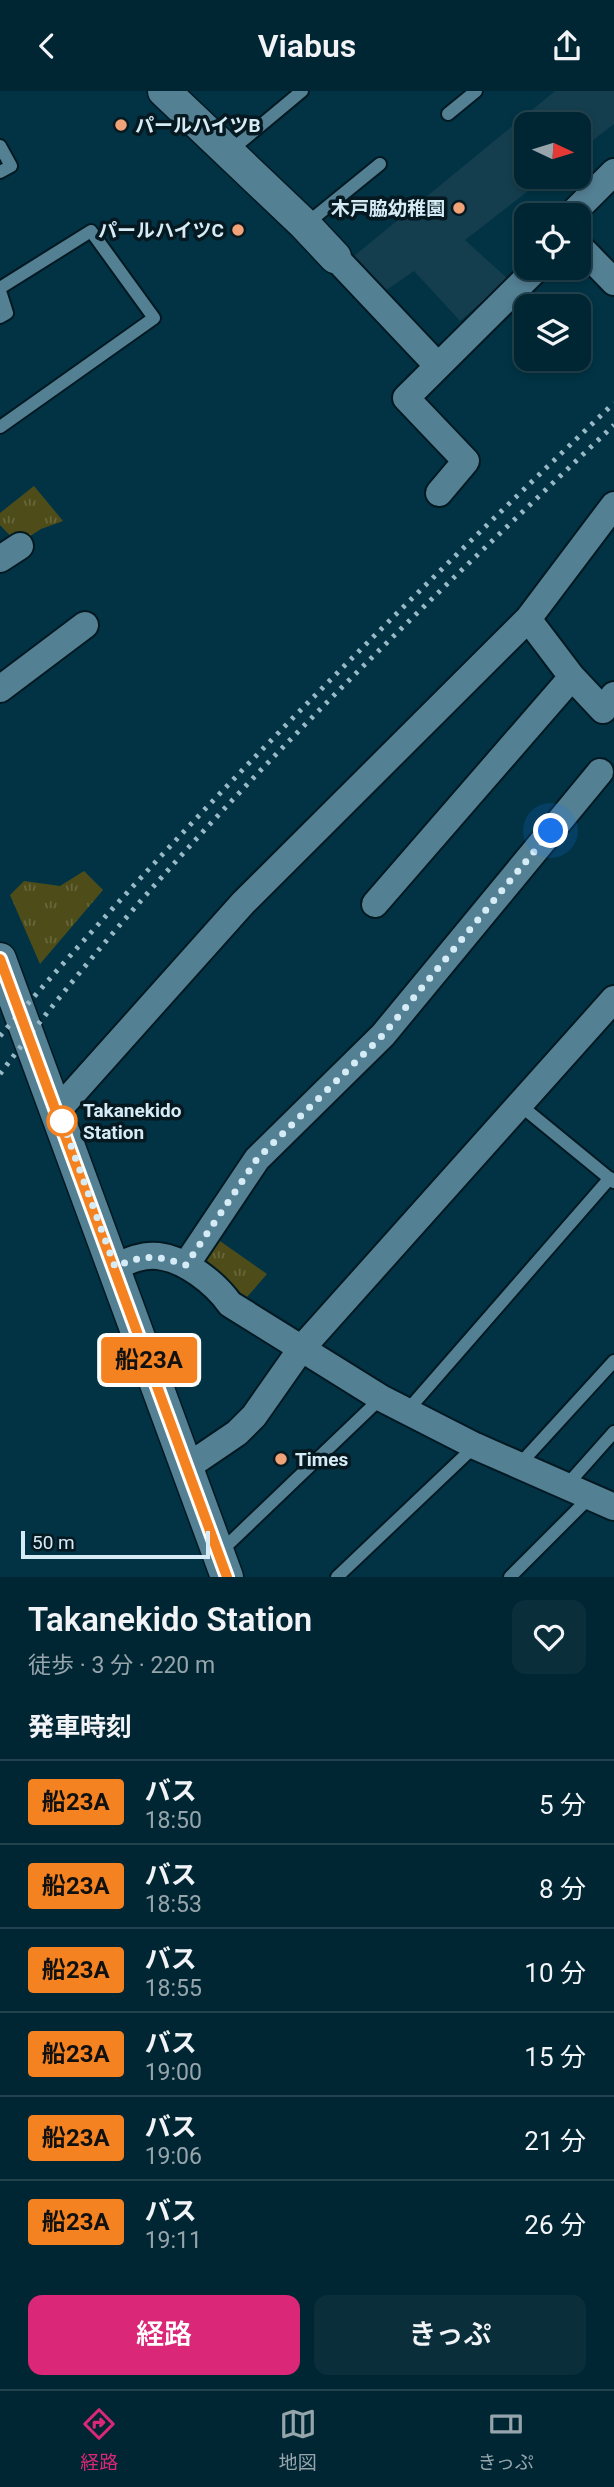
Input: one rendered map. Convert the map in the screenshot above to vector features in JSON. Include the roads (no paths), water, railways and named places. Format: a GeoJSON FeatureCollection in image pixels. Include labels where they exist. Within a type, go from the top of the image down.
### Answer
{"type":"FeatureCollection","features":[{"type":"Feature","properties":{"kind":"street"},"geometry":{"type":"LineString","coordinates":[[164,91],[305,225],[437,365]]}},
{"type":"Feature","properties":{"kind":"street"},"geometry":{"type":"LineString","coordinates":[[583,203],[614,172]]}},
{"type":"Feature","properties":{"kind":"street"},"geometry":{"type":"LineString","coordinates":[[591,258],[614,282]]}},
{"type":"Feature","properties":{"kind":"street"},"geometry":{"type":"LineString","coordinates":[[439,493],[466,461],[406,398],[525,280]]}},
{"type":"Feature","properties":{"kind":"street"},"geometry":{"type":"LineString","coordinates":[[58,1110],[243,903],[528,619],[614,505]]}},
{"type":"Feature","properties":{"kind":"street"},"geometry":{"type":"LineString","coordinates":[[528,619],[572,677],[603,710],[614,695]]}},
{"type":"Feature","properties":{"kind":"street"},"geometry":{"type":"LineString","coordinates":[[0,689],[85,625]]}},
{"type":"Feature","properties":{"kind":"street"},"geometry":{"type":"LineString","coordinates":[[375,904],[572,677]]}},
{"type":"Feature","properties":{"kind":"street"},"geometry":{"type":"LineString","coordinates":[[186,1265],[257,1159],[383,1035],[600,772]]}},
{"type":"Feature","properties":{"kind":"street"},"geometry":{"type":"LineString","coordinates":[[3,977],[58,1110],[223,1565]]}},
{"type":"Feature","properties":{"kind":"street"},"geometry":{"type":"LineString","coordinates":[[187,1467],[237,1433],[254,1416],[302,1349],[614,999]]}},
{"type":"Feature","properties":{"kind":"street"},"geometry":{"type":"LineString","coordinates":[[115,1267],[133,1259],[158,1256],[186,1265],[222,1293],[230,1304],[381,1398],[475,1446],[614,1507]]}},
{"type":"Feature","properties":{"kind":"lane"},"geometry":{"type":"LineString","coordinates":[[228,153],[302,91]]}},
{"type":"Feature","properties":{"kind":"lane"},"geometry":{"type":"LineString","coordinates":[[448,114],[476,91]]}},
{"type":"Feature","properties":{"kind":"lane"},"geometry":{"type":"LineString","coordinates":[[0,146],[11,166],[0,172]]}},
{"type":"Feature","properties":{"kind":"lane"},"geometry":{"type":"LineString","coordinates":[[305,225],[380,163]]}},
{"type":"Feature","properties":{"kind":"lane"},"geometry":{"type":"LineString","coordinates":[[0,317],[7,313],[0,290],[91,231],[154,318],[0,427]]}},
{"type":"Feature","properties":{"kind":"lane"},"geometry":{"type":"LineString","coordinates":[[407,1411],[612,1180],[520,1105]]}},
{"type":"Feature","properties":{"kind":"lane"},"geometry":{"type":"LineString","coordinates":[[519,1465],[614,1361]]}},
{"type":"Feature","properties":{"kind":"lane"},"geometry":{"type":"LineString","coordinates":[[223,1565],[381,1398]]}},
{"type":"Feature","properties":{"kind":"lane"},"geometry":{"type":"LineString","coordinates":[[510,1577],[578,1491],[614,1432]]}},
{"type":"Feature","properties":{"kind":"lane"},"geometry":{"type":"LineString","coordinates":[[337,1577],[475,1446]]}},
{"type":"Feature","properties":{"kind":"railway"},"geometry":{"type":"LineString","coordinates":[[0,1036],[222,791],[377,633],[614,403]]}},
{"type":"Feature","properties":{"kind":"railway"},"geometry":{"type":"LineString","coordinates":[[0,1074],[69,986],[216,818],[293,737],[452,579],[614,425]]}},
{"type":"Feature","properties":{"kind":"place","name":"パールハイツB"},"geometry":{"type":"Point","coordinates":[121,125]}},
{"type":"Feature","properties":{"kind":"place","name":"木戸脇幼稚園"},"geometry":{"type":"Point","coordinates":[459,208]}},
{"type":"Feature","properties":{"kind":"place","name":"パールハイツC"},"geometry":{"type":"Point","coordinates":[238,230]}},
{"type":"Feature","properties":{"kind":"place","name":"Takanekido Station"},"geometry":{"type":"Point","coordinates":[62,1121]}},
{"type":"Feature","properties":{"kind":"place","name":"Times"},"geometry":{"type":"Point","coordinates":[281,1459]}}]}
